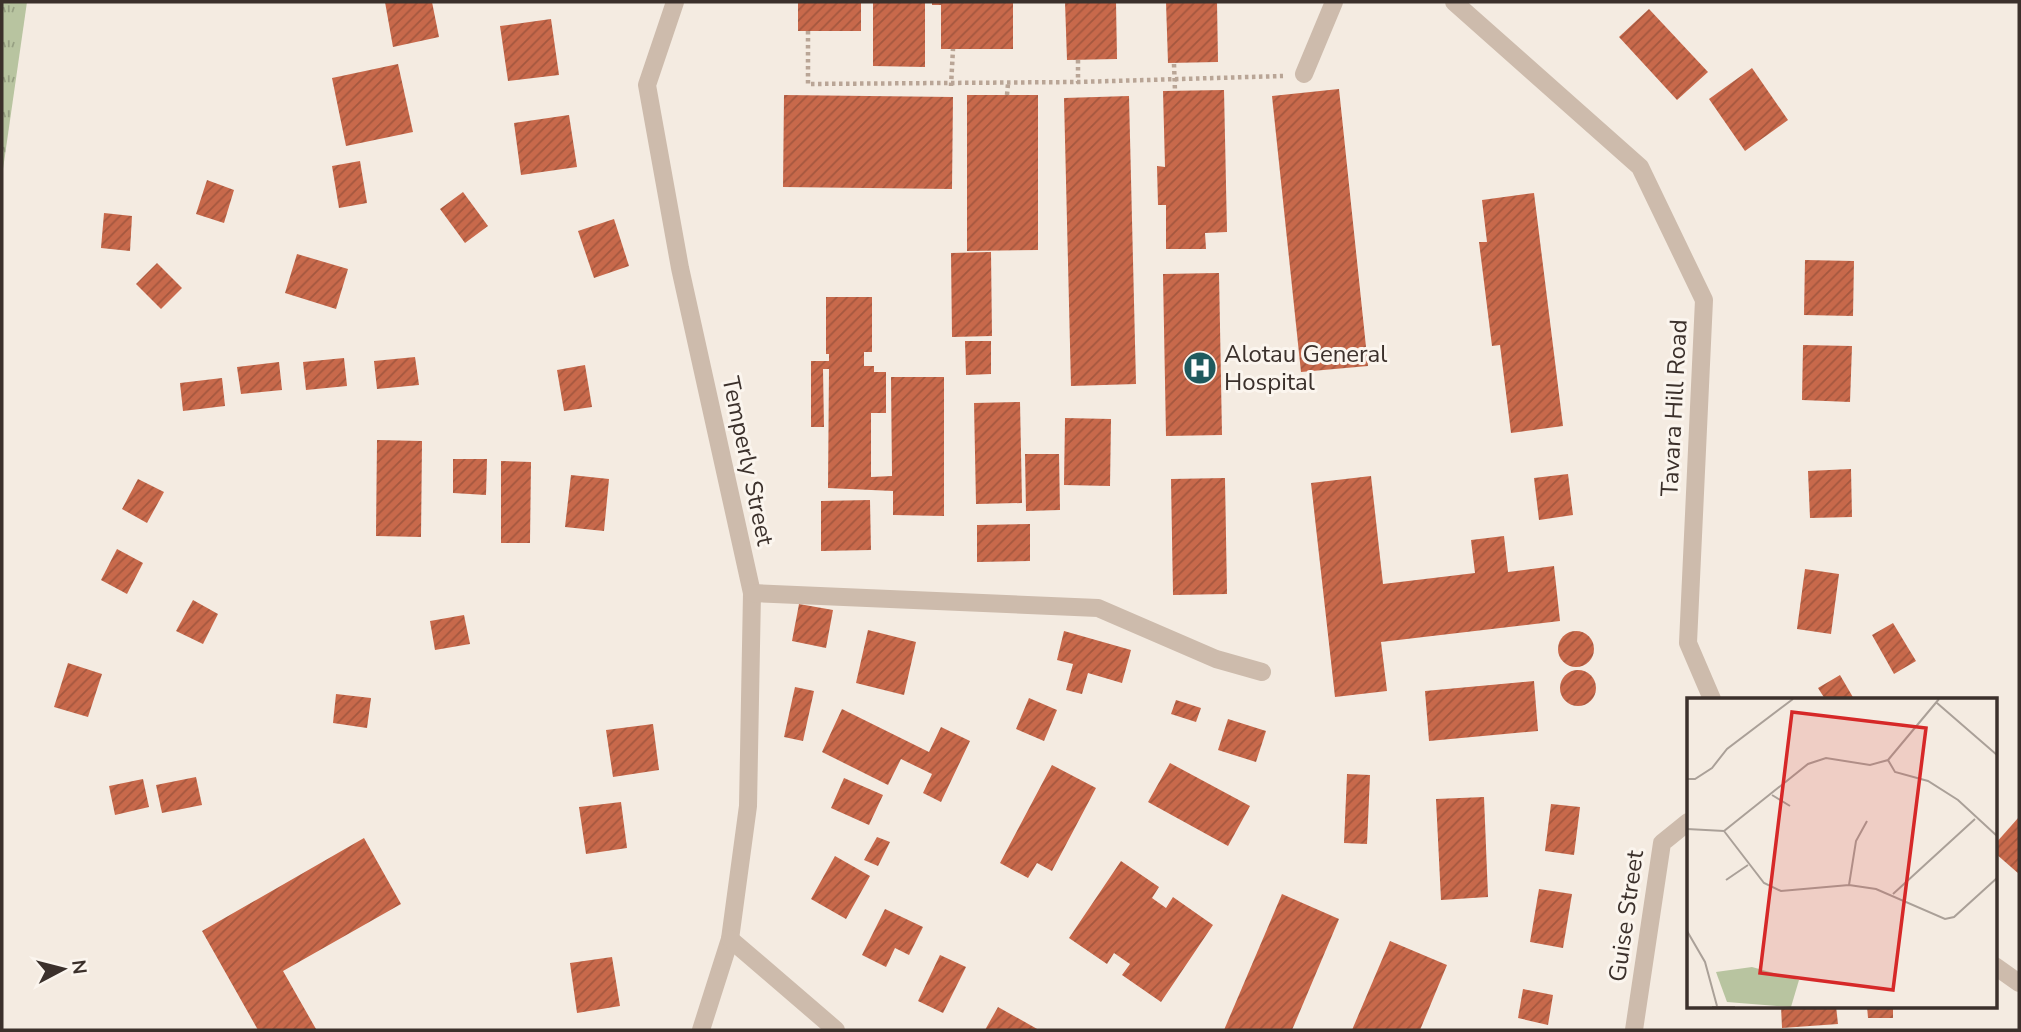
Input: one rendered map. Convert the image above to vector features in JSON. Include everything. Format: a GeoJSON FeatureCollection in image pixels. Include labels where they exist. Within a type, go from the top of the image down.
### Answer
{"type":"FeatureCollection","features":[{"type":"Feature","properties":{"kind":"street","name":"Temperly Street"},"geometry":{"type":"LineString","coordinates":[[675,2],[647,85],[681,268],[752,593],[748,806],[730,939],[701,1030]]}},
{"type":"Feature","properties":{"kind":"street"},"geometry":{"type":"LineString","coordinates":[[1304,74],[1334,2]]}},
{"type":"Feature","properties":{"kind":"street","name":"Tavara Hill Road"},"geometry":{"type":"LineString","coordinates":[[1454,2],[1640,167],[1704,300],[1688,643],[1712,698]]}},
{"type":"Feature","properties":{"kind":"street"},"geometry":{"type":"LineString","coordinates":[[752,593],[1098,608],[1216,659],[1262,672]]}},
{"type":"Feature","properties":{"kind":"street","name":"Guise Street"},"geometry":{"type":"LineString","coordinates":[[1634,1030],[1662,843],[1687,824]]}},
{"type":"Feature","properties":{"kind":"street"},"geometry":{"type":"LineString","coordinates":[[730,939],[836,1030]]}},
{"type":"Feature","properties":{"kind":"street"},"geometry":{"type":"LineString","coordinates":[[1996,967],[2019,983]]}},
{"type":"Feature","properties":{"kind":"path"},"geometry":{"type":"LineString","coordinates":[[808,31],[808,84],[951,86],[1176,81],[1304,74]]}},
{"type":"Feature","properties":{"kind":"path"},"geometry":{"type":"LineString","coordinates":[[951,86],[953,49]]}},
{"type":"Feature","properties":{"kind":"path"},"geometry":{"type":"LineString","coordinates":[[1077,82],[1078,60]]}},
{"type":"Feature","properties":{"kind":"path"},"geometry":{"type":"LineString","coordinates":[[1174,64],[1175,91]]}},
{"type":"Feature","properties":{"kind":"path"},"geometry":{"type":"LineString","coordinates":[[1007,95],[1008,84]]}},
{"type":"Feature","properties":{"kind":"green space"},"geometry":{"type":"Polygon","coordinates":[[[2,2],[27,2],[2,176],[2,2]]]}},
{"type":"Feature","properties":{"kind":"building"},"geometry":{"type":"Polygon","coordinates":[[[385,2],[432,2],[439,37],[393,47],[385,2]]]}},
{"type":"Feature","properties":{"kind":"building"},"geometry":{"type":"Polygon","coordinates":[[[798,2],[861,2],[861,31],[798,31],[798,2]]]}},
{"type":"Feature","properties":{"kind":"building"},"geometry":{"type":"Polygon","coordinates":[[[873,2],[925,2],[925,67],[873,66],[873,2]]]}},
{"type":"Feature","properties":{"kind":"building"},"geometry":{"type":"Polygon","coordinates":[[[932,2],[1013,2],[1013,49],[941,49],[941,5],[932,5],[932,2]]]}},
{"type":"Feature","properties":{"kind":"building"},"geometry":{"type":"Polygon","coordinates":[[[1065,2],[1116,2],[1117,59],[1067,60],[1065,2]]]}},
{"type":"Feature","properties":{"kind":"building"},"geometry":{"type":"Polygon","coordinates":[[[1166,2],[1217,2],[1218,62],[1168,63],[1166,2]]]}},
{"type":"Feature","properties":{"kind":"building"},"geometry":{"type":"Polygon","coordinates":[[[1649,9],[1708,72],[1677,100],[1619,37],[1649,9]]]}},
{"type":"Feature","properties":{"kind":"building"},"geometry":{"type":"Polygon","coordinates":[[[551,19],[559,75],[508,81],[500,26],[551,19]]]}},
{"type":"Feature","properties":{"kind":"building"},"geometry":{"type":"Polygon","coordinates":[[[398,64],[413,132],[346,146],[332,78],[398,64]]]}},
{"type":"Feature","properties":{"kind":"building"},"geometry":{"type":"Polygon","coordinates":[[[1752,68],[1788,120],[1745,151],[1709,99],[1752,68]]]}},
{"type":"Feature","properties":{"kind":"building"},"geometry":{"type":"Polygon","coordinates":[[[1339,89],[1368,366],[1301,372],[1272,96],[1339,89]]]}},
{"type":"Feature","properties":{"kind":"building"},"geometry":{"type":"Polygon","coordinates":[[[1224,90],[1227,232],[1205,233],[1206,249],[1166,249],[1166,205],[1158,205],[1157,166],[1165,167],[1163,91],[1224,90]]]}},
{"type":"Feature","properties":{"kind":"building"},"geometry":{"type":"Polygon","coordinates":[[[784,95],[953,97],[952,189],[783,187],[784,95]]]}},
{"type":"Feature","properties":{"kind":"building"},"geometry":{"type":"Polygon","coordinates":[[[967,95],[1038,95],[1038,250],[967,251],[967,95]]]}},
{"type":"Feature","properties":{"kind":"building"},"geometry":{"type":"Polygon","coordinates":[[[1129,96],[1136,384],[1071,386],[1064,98],[1129,96]]]}},
{"type":"Feature","properties":{"kind":"building"},"geometry":{"type":"Polygon","coordinates":[[[569,115],[577,167],[521,175],[514,123],[569,115]]]}},
{"type":"Feature","properties":{"kind":"building"},"geometry":{"type":"Polygon","coordinates":[[[360,161],[367,203],[339,208],[332,166],[360,161]]]}},
{"type":"Feature","properties":{"kind":"building"},"geometry":{"type":"Polygon","coordinates":[[[207,180],[234,190],[224,223],[196,214],[207,180]]]}},
{"type":"Feature","properties":{"kind":"building"},"geometry":{"type":"Polygon","coordinates":[[[463,192],[488,226],[465,243],[440,209],[463,192]]]}},
{"type":"Feature","properties":{"kind":"building"},"geometry":{"type":"Polygon","coordinates":[[[1534,193],[1563,426],[1511,433],[1500,345],[1492,346],[1479,242],[1487,242],[1482,200],[1534,193]]]}},
{"type":"Feature","properties":{"kind":"building"},"geometry":{"type":"Polygon","coordinates":[[[104,213],[132,216],[130,251],[101,248],[104,213]]]}},
{"type":"Feature","properties":{"kind":"building"},"geometry":{"type":"Polygon","coordinates":[[[614,219],[629,266],[594,278],[578,231],[614,219]]]}},
{"type":"Feature","properties":{"kind":"building"},"geometry":{"type":"Polygon","coordinates":[[[991,252],[992,336],[952,337],[951,253],[991,252]]]}},
{"type":"Feature","properties":{"kind":"building"},"geometry":{"type":"Polygon","coordinates":[[[297,254],[348,269],[336,309],[285,293],[297,254]]]}},
{"type":"Feature","properties":{"kind":"building"},"geometry":{"type":"Polygon","coordinates":[[[1805,260],[1854,261],[1853,316],[1804,315],[1805,260]]]}},
{"type":"Feature","properties":{"kind":"building"},"geometry":{"type":"Polygon","coordinates":[[[157,263],[182,288],[161,309],[136,284],[157,263]]]}},
{"type":"Feature","properties":{"kind":"building"},"geometry":{"type":"Polygon","coordinates":[[[1219,273],[1222,435],[1166,436],[1163,274],[1219,273]]]}},
{"type":"Feature","properties":{"kind":"building"},"geometry":{"type":"Polygon","coordinates":[[[826,297],[872,297],[872,352],[864,352],[864,366],[874,366],[874,372],[886,372],[886,413],[871,413],[871,477],[892,476],[891,377],[944,377],[944,516],[893,515],[893,491],[828,488],[829,369],[823,369],[824,427],[811,427],[811,361],[829,361],[829,354],[826,354],[826,297]]]}},
{"type":"Feature","properties":{"kind":"building"},"geometry":{"type":"Polygon","coordinates":[[[965,341],[991,341],[991,374],[966,375],[965,341]]]}},
{"type":"Feature","properties":{"kind":"building"},"geometry":{"type":"Polygon","coordinates":[[[1803,345],[1852,346],[1850,402],[1802,400],[1803,345]]]}},
{"type":"Feature","properties":{"kind":"building"},"geometry":{"type":"Polygon","coordinates":[[[415,357],[419,385],[377,389],[374,361],[415,357]]]}},
{"type":"Feature","properties":{"kind":"building"},"geometry":{"type":"Polygon","coordinates":[[[344,358],[347,386],[306,390],[303,362],[344,358]]]}},
{"type":"Feature","properties":{"kind":"building"},"geometry":{"type":"Polygon","coordinates":[[[279,362],[282,390],[241,394],[237,367],[279,362]]]}},
{"type":"Feature","properties":{"kind":"building"},"geometry":{"type":"Polygon","coordinates":[[[585,365],[592,407],[564,411],[557,370],[585,365]]]}},
{"type":"Feature","properties":{"kind":"building"},"geometry":{"type":"Polygon","coordinates":[[[222,378],[225,406],[183,411],[180,383],[222,378]]]}},
{"type":"Feature","properties":{"kind":"building"},"geometry":{"type":"Polygon","coordinates":[[[1020,402],[1022,503],[976,504],[974,403],[1020,402]]]}},
{"type":"Feature","properties":{"kind":"building"},"geometry":{"type":"Polygon","coordinates":[[[1065,418],[1111,419],[1110,486],[1064,485],[1065,418]]]}},
{"type":"Feature","properties":{"kind":"building"},"geometry":{"type":"Polygon","coordinates":[[[377,440],[422,441],[421,537],[376,536],[377,440]]]}},
{"type":"Feature","properties":{"kind":"building"},"geometry":{"type":"Polygon","coordinates":[[[1025,454],[1059,454],[1060,510],[1026,511],[1025,454]]]}},
{"type":"Feature","properties":{"kind":"building"},"geometry":{"type":"Polygon","coordinates":[[[453,459],[487,459],[486,495],[453,493],[453,459]]]}},
{"type":"Feature","properties":{"kind":"building"},"geometry":{"type":"Polygon","coordinates":[[[501,461],[531,462],[530,543],[501,543],[501,461]]]}},
{"type":"Feature","properties":{"kind":"building"},"geometry":{"type":"Polygon","coordinates":[[[1851,469],[1852,517],[1810,518],[1808,471],[1851,469]]]}},
{"type":"Feature","properties":{"kind":"building"},"geometry":{"type":"Polygon","coordinates":[[[1568,474],[1573,515],[1539,520],[1534,478],[1568,474]]]}},
{"type":"Feature","properties":{"kind":"building"},"geometry":{"type":"Polygon","coordinates":[[[571,475],[609,479],[604,531],[565,527],[571,475]]]}},
{"type":"Feature","properties":{"kind":"building"},"geometry":{"type":"Polygon","coordinates":[[[1371,476],[1383,584],[1475,573],[1471,540],[1504,536],[1508,572],[1554,566],[1560,621],[1381,642],[1387,691],[1335,697],[1311,483],[1371,476]]]}},
{"type":"Feature","properties":{"kind":"building"},"geometry":{"type":"Polygon","coordinates":[[[1225,478],[1227,594],[1173,595],[1171,479],[1225,478]]]}},
{"type":"Feature","properties":{"kind":"building"},"geometry":{"type":"Polygon","coordinates":[[[138,479],[164,492],[147,523],[122,509],[138,479]]]}},
{"type":"Feature","properties":{"kind":"building"},"geometry":{"type":"Polygon","coordinates":[[[870,500],[871,550],[821,551],[821,501],[870,500]]]}},
{"type":"Feature","properties":{"kind":"building"},"geometry":{"type":"Polygon","coordinates":[[[1030,524],[1030,561],[977,562],[977,525],[1030,524]]]}},
{"type":"Feature","properties":{"kind":"building"},"geometry":{"type":"Polygon","coordinates":[[[117,549],[143,563],[127,594],[101,580],[117,549]]]}},
{"type":"Feature","properties":{"kind":"building"},"geometry":{"type":"Polygon","coordinates":[[[1805,569],[1839,574],[1831,634],[1797,629],[1805,569]]]}},
{"type":"Feature","properties":{"kind":"building"},"geometry":{"type":"Polygon","coordinates":[[[193,600],[218,614],[203,644],[176,631],[193,600]]]}},
{"type":"Feature","properties":{"kind":"building"},"geometry":{"type":"Polygon","coordinates":[[[799,604],[833,610],[826,648],[792,641],[799,604]]]}},
{"type":"Feature","properties":{"kind":"building"},"geometry":{"type":"Polygon","coordinates":[[[464,615],[470,644],[435,650],[430,621],[464,615]]]}},
{"type":"Feature","properties":{"kind":"building"},"geometry":{"type":"Polygon","coordinates":[[[1893,623],[1916,661],[1894,674],[1872,635],[1893,623]]]}},
{"type":"Feature","properties":{"kind":"building"},"geometry":{"type":"Polygon","coordinates":[[[868,630],[916,642],[904,695],[856,683],[868,630]]]}},
{"type":"Feature","properties":{"kind":"building"},"geometry":{"type":"Polygon","coordinates":[[[1064,631],[1131,650],[1122,683],[1088,673],[1082,694],[1066,690],[1073,664],[1057,660],[1064,631]]]}},
{"type":"Feature","properties":{"kind":"building"},"geometry":{"type":"Polygon","coordinates":[[[1576,631],[1589,636],[1594,649],[1589,662],[1576,667],[1563,662],[1558,649],[1563,636],[1576,631]]]}},
{"type":"Feature","properties":{"kind":"building"},"geometry":{"type":"Polygon","coordinates":[[[68,663],[102,674],[88,717],[54,707],[68,663]]]}},
{"type":"Feature","properties":{"kind":"building"},"geometry":{"type":"Polygon","coordinates":[[[1578,670],[1590,676],[1596,688],[1590,700],[1578,706],[1566,700],[1560,688],[1566,676],[1578,670]]]}},
{"type":"Feature","properties":{"kind":"building"},"geometry":{"type":"Polygon","coordinates":[[[1840,675],[1853,698],[1824,698],[1818,688],[1840,675]]]}},
{"type":"Feature","properties":{"kind":"building"},"geometry":{"type":"Polygon","coordinates":[[[1534,681],[1538,731],[1429,741],[1425,691],[1534,681]]]}},
{"type":"Feature","properties":{"kind":"building"},"geometry":{"type":"Polygon","coordinates":[[[795,687],[814,691],[803,741],[784,737],[795,687]]]}},
{"type":"Feature","properties":{"kind":"building"},"geometry":{"type":"Polygon","coordinates":[[[336,694],[371,698],[367,728],[333,723],[336,694]]]}},
{"type":"Feature","properties":{"kind":"building"},"geometry":{"type":"Polygon","coordinates":[[[1029,698],[1057,710],[1044,741],[1016,729],[1029,698]]]}},
{"type":"Feature","properties":{"kind":"building"},"geometry":{"type":"Polygon","coordinates":[[[1176,700],[1201,708],[1196,722],[1171,714],[1176,700]]]}},
{"type":"Feature","properties":{"kind":"building"},"geometry":{"type":"Polygon","coordinates":[[[842,709],[929,752],[941,727],[970,741],[941,802],[923,793],[932,774],[901,759],[888,785],[822,752],[842,709]]]}},
{"type":"Feature","properties":{"kind":"building"},"geometry":{"type":"Polygon","coordinates":[[[1228,719],[1266,731],[1256,762],[1218,750],[1228,719]]]}},
{"type":"Feature","properties":{"kind":"building"},"geometry":{"type":"Polygon","coordinates":[[[653,724],[659,770],[613,777],[606,730],[653,724]]]}},
{"type":"Feature","properties":{"kind":"building"},"geometry":{"type":"Polygon","coordinates":[[[1170,763],[1250,806],[1228,846],[1148,802],[1170,763]]]}},
{"type":"Feature","properties":{"kind":"building"},"geometry":{"type":"Polygon","coordinates":[[[1052,765],[1096,788],[1052,871],[1037,863],[1028,878],[1000,863],[1052,765]]]}},
{"type":"Feature","properties":{"kind":"building"},"geometry":{"type":"Polygon","coordinates":[[[1347,774],[1370,775],[1367,844],[1344,843],[1347,774]]]}},
{"type":"Feature","properties":{"kind":"building"},"geometry":{"type":"Polygon","coordinates":[[[196,777],[202,805],[162,813],[156,785],[196,777]]]}},
{"type":"Feature","properties":{"kind":"building"},"geometry":{"type":"Polygon","coordinates":[[[844,778],[883,795],[869,825],[831,808],[844,778]]]}},
{"type":"Feature","properties":{"kind":"building"},"geometry":{"type":"Polygon","coordinates":[[[143,779],[149,807],[115,815],[109,786],[143,779]]]}},
{"type":"Feature","properties":{"kind":"building"},"geometry":{"type":"Polygon","coordinates":[[[1484,797],[1488,897],[1441,900],[1436,799],[1484,797]]]}},
{"type":"Feature","properties":{"kind":"building"},"geometry":{"type":"Polygon","coordinates":[[[621,802],[627,848],[586,854],[579,807],[621,802]]]}},
{"type":"Feature","properties":{"kind":"building"},"geometry":{"type":"Polygon","coordinates":[[[1551,804],[1580,807],[1574,855],[1545,851],[1551,804]]]}},
{"type":"Feature","properties":{"kind":"building"},"geometry":{"type":"Polygon","coordinates":[[[2019,817],[2019,874],[1996,854],[1996,843],[2019,817]]]}},
{"type":"Feature","properties":{"kind":"building"},"geometry":{"type":"Polygon","coordinates":[[[877,837],[890,842],[878,866],[864,860],[877,837]]]}},
{"type":"Feature","properties":{"kind":"building"},"geometry":{"type":"Polygon","coordinates":[[[364,838],[401,904],[283,971],[316,1029],[258,1030],[202,931],[364,838]]]}},
{"type":"Feature","properties":{"kind":"building"},"geometry":{"type":"Polygon","coordinates":[[[835,856],[870,876],[846,919],[811,899],[835,856]]]}},
{"type":"Feature","properties":{"kind":"building"},"geometry":{"type":"Polygon","coordinates":[[[1121,861],[1159,887],[1152,898],[1166,908],[1173,897],[1213,925],[1161,1002],[1122,975],[1130,964],[1114,953],[1107,964],[1069,938],[1121,861]]]}},
{"type":"Feature","properties":{"kind":"building"},"geometry":{"type":"Polygon","coordinates":[[[1539,889],[1572,894],[1563,948],[1530,942],[1539,889]]]}},
{"type":"Feature","properties":{"kind":"building"},"geometry":{"type":"Polygon","coordinates":[[[1282,894],[1339,919],[1292,1030],[1224,1030],[1282,894]]]}},
{"type":"Feature","properties":{"kind":"building"},"geometry":{"type":"Polygon","coordinates":[[[885,909],[923,927],[909,955],[895,948],[886,967],[862,955],[885,909]]]}},
{"type":"Feature","properties":{"kind":"building"},"geometry":{"type":"Polygon","coordinates":[[[1390,941],[1447,965],[1420,1030],[1352,1030],[1390,941]]]}},
{"type":"Feature","properties":{"kind":"building"},"geometry":{"type":"Polygon","coordinates":[[[940,955],[966,967],[943,1013],[918,1001],[940,955]]]}},
{"type":"Feature","properties":{"kind":"building"},"geometry":{"type":"Polygon","coordinates":[[[612,957],[620,1006],[577,1013],[570,963],[612,957]]]}},
{"type":"Feature","properties":{"kind":"building"},"geometry":{"type":"Polygon","coordinates":[[[1523,989],[1553,995],[1548,1025],[1518,1018],[1523,989]]]}},
{"type":"Feature","properties":{"kind":"building"},"geometry":{"type":"Polygon","coordinates":[[[998,1007],[1039,1030],[985,1030],[998,1007]]]}},
{"type":"Feature","properties":{"kind":"building"},"geometry":{"type":"Polygon","coordinates":[[[1781,1007],[1836,1007],[1838,1024],[1782,1028],[1781,1007]]]}},
{"type":"Feature","properties":{"kind":"building"},"geometry":{"type":"Polygon","coordinates":[[[1867,1007],[1893,1007],[1893,1018],[1868,1018],[1867,1007]]]}},
{"type":"Feature","properties":{"kind":"place","name":"Alotau General Hospital"},"geometry":{"type":"Point","coordinates":[1200,368]}}]}
